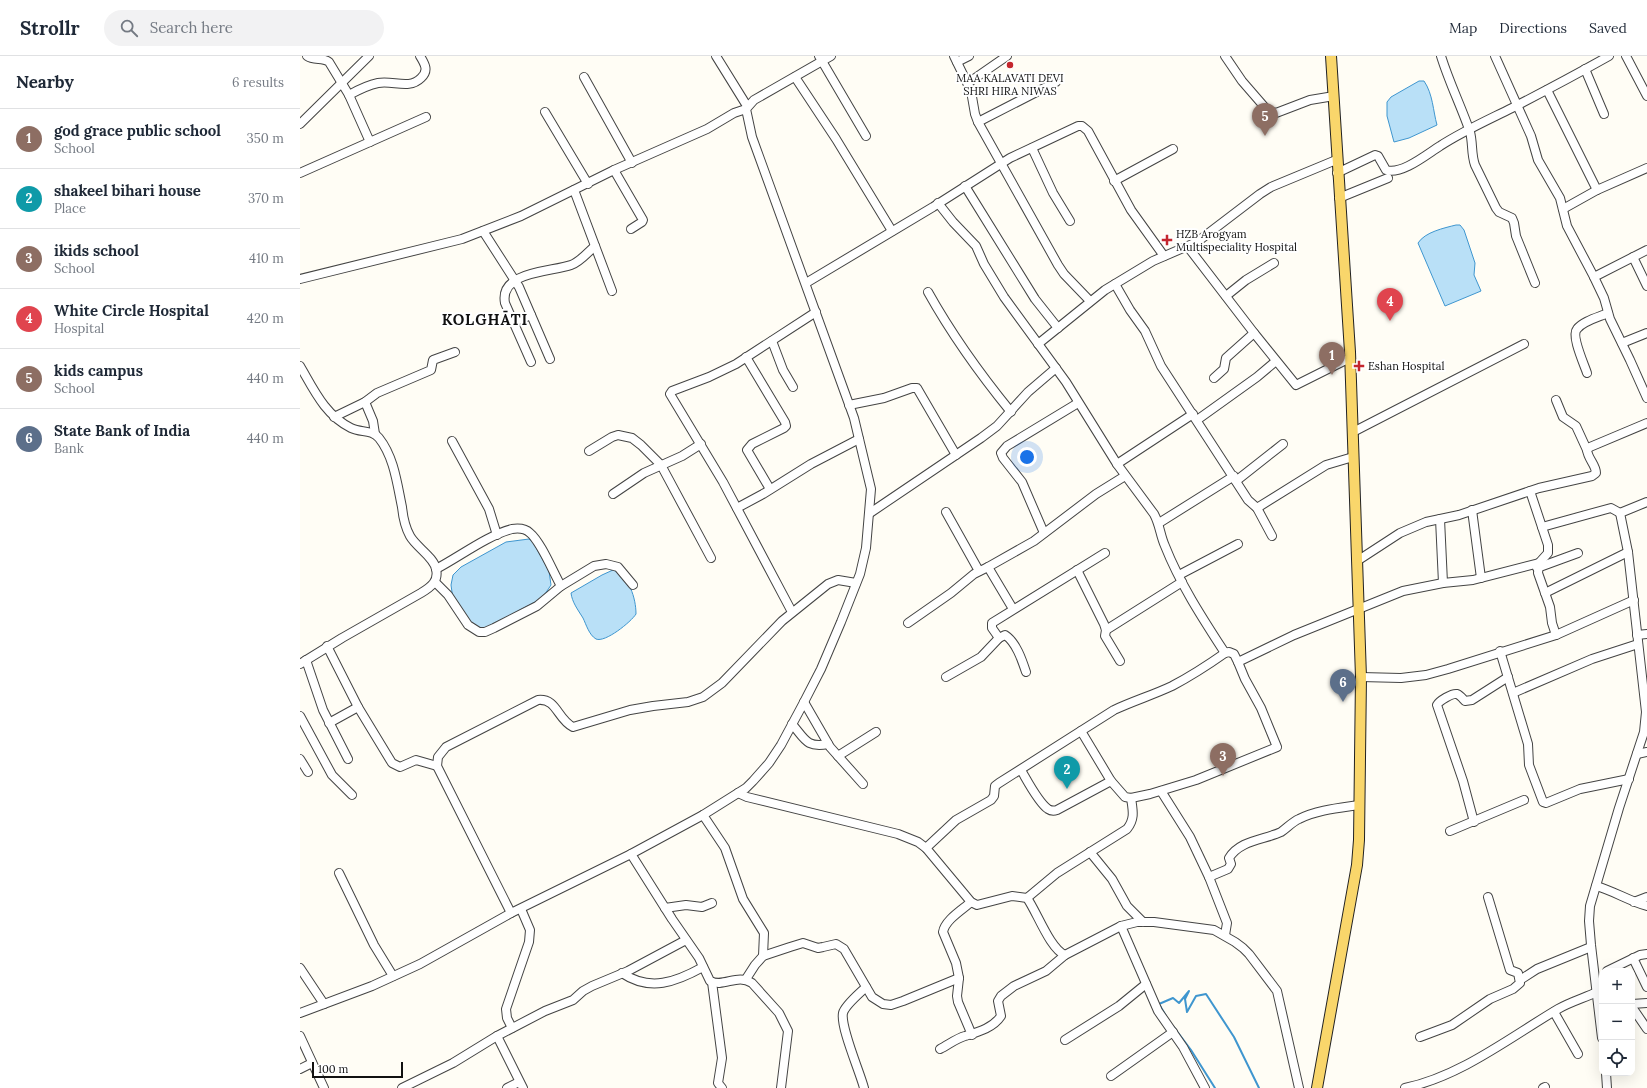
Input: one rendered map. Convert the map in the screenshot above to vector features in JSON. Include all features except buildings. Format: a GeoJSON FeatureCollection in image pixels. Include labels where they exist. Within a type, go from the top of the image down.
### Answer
{"type":"FeatureCollection","features":[{"type":"Feature","properties":{"kind":"main road"},"geometry":{"type":"LineString","coordinates":[[1317,1088],[1357,865],[1359,840],[1361,677],[1354,457],[1350,358],[1336,160],[1334,96],[1330,56]]}},
{"type":"Feature","properties":{"kind":"street"},"geometry":{"type":"LineString","coordinates":[[307,56],[314,59],[326,60],[349,95],[370,142]]}},
{"type":"Feature","properties":{"kind":"street"},"geometry":{"type":"LineString","coordinates":[[300,124],[369,56]]}},
{"type":"Feature","properties":{"kind":"street"},"geometry":{"type":"LineString","coordinates":[[349,95],[378,83],[408,84],[417,81],[426,72],[426,68],[420,56]]}},
{"type":"Feature","properties":{"kind":"street"},"geometry":{"type":"LineString","coordinates":[[300,1013],[359,991],[420,964],[511,913],[631,854],[703,815],[738,793],[753,781],[769,763],[804,702],[824,662],[856,584],[866,548],[871,489],[849,405],[752,137],[746,108],[716,56]]}},
{"type":"Feature","properties":{"kind":"street"},"geometry":{"type":"LineString","coordinates":[[300,279],[462,239],[521,216],[614,170],[707,129],[734,113],[746,108],[754,100],[795,77],[821,58],[831,56]]}},
{"type":"Feature","properties":{"kind":"street"},"geometry":{"type":"LineString","coordinates":[[969,56],[956,59],[968,83],[978,122],[1058,265],[1064,274],[1090,301]]}},
{"type":"Feature","properties":{"kind":"street"},"geometry":{"type":"LineString","coordinates":[[968,83],[1007,56]]}},
{"type":"Feature","properties":{"kind":"street"},"geometry":{"type":"LineString","coordinates":[[1225,56],[1242,82],[1271,113],[1276,113],[1314,99],[1334,96]]}},
{"type":"Feature","properties":{"kind":"street"},"geometry":{"type":"LineString","coordinates":[[1441,56],[1451,87],[1469,130],[1472,140],[1472,158],[1496,208],[1499,212],[1512,218],[1516,236],[1535,284]]}},
{"type":"Feature","properties":{"kind":"street"},"geometry":{"type":"LineString","coordinates":[[1495,56],[1531,136],[1538,160],[1560,198],[1567,226],[1604,298],[1608,313],[1647,398]]}},
{"type":"Feature","properties":{"kind":"street"},"geometry":{"type":"LineString","coordinates":[[1337,173],[1375,155],[1378,156],[1386,170],[1395,170],[1419,160],[1440,146],[1469,130],[1586,69],[1596,59],[1609,56]]}},
{"type":"Feature","properties":{"kind":"street"},"geometry":{"type":"LineString","coordinates":[[1626,56],[1647,96]]}},
{"type":"Feature","properties":{"kind":"street"},"geometry":{"type":"LineString","coordinates":[[821,58],[866,136]]}},
{"type":"Feature","properties":{"kind":"street"},"geometry":{"type":"LineString","coordinates":[[1586,69],[1604,114]]}},
{"type":"Feature","properties":{"kind":"street"},"geometry":{"type":"LineString","coordinates":[[584,77],[632,163]]}},
{"type":"Feature","properties":{"kind":"street"},"geometry":{"type":"LineString","coordinates":[[795,77],[892,231]]}},
{"type":"Feature","properties":{"kind":"street"},"geometry":{"type":"LineString","coordinates":[[978,122],[1056,82]]}},
{"type":"Feature","properties":{"kind":"street"},"geometry":{"type":"LineString","coordinates":[[1548,90],[1597,190]]}},
{"type":"Feature","properties":{"kind":"street"},"geometry":{"type":"LineString","coordinates":[[545,112],[588,184]]}},
{"type":"Feature","properties":{"kind":"street"},"geometry":{"type":"LineString","coordinates":[[300,173],[426,117]]}},
{"type":"Feature","properties":{"kind":"street"},"geometry":{"type":"LineString","coordinates":[[806,283],[1002,163],[1078,126],[1082,126],[1088,131],[1131,210],[1164,256]]}},
{"type":"Feature","properties":{"kind":"street"},"geometry":{"type":"LineString","coordinates":[[1032,148],[1053,193],[1070,221]]}},
{"type":"Feature","properties":{"kind":"street"},"geometry":{"type":"LineString","coordinates":[[1114,180],[1173,149]]}},
{"type":"Feature","properties":{"kind":"street"},"geometry":{"type":"LineString","coordinates":[[1038,344],[1090,301],[1115,284],[1164,256],[1188,247],[1206,236],[1242,206],[1271,187],[1336,160]]}},
{"type":"Feature","properties":{"kind":"street"},"geometry":{"type":"LineString","coordinates":[[1563,209],[1597,190],[1647,168]]}},
{"type":"Feature","properties":{"kind":"street"},"geometry":{"type":"LineString","coordinates":[[614,170],[643,220],[631,229]]}},
{"type":"Feature","properties":{"kind":"street"},"geometry":{"type":"LineString","coordinates":[[1339,198],[1388,178]]}},
{"type":"Feature","properties":{"kind":"street"},"geometry":{"type":"LineString","coordinates":[[965,186],[1035,299],[1058,328]]}},
{"type":"Feature","properties":{"kind":"street"},"geometry":{"type":"LineString","coordinates":[[574,190],[612,290]]}},
{"type":"Feature","properties":{"kind":"street"},"geometry":{"type":"LineString","coordinates":[[938,203],[953,222],[976,246],[996,285],[1056,368],[1117,464],[1159,523],[1165,546],[1181,578],[1225,653]]}},
{"type":"Feature","properties":{"kind":"street"},"geometry":{"type":"LineString","coordinates":[[483,231],[515,281],[550,359]]}},
{"type":"Feature","properties":{"kind":"street"},"geometry":{"type":"LineString","coordinates":[[530,362],[504,298],[507,289],[515,281],[529,274],[572,265],[595,246]]}},
{"type":"Feature","properties":{"kind":"street"},"geometry":{"type":"LineString","coordinates":[[1188,247],[1296,385],[1350,358]]}},
{"type":"Feature","properties":{"kind":"street"},"geometry":{"type":"LineString","coordinates":[[1594,277],[1647,250]]}},
{"type":"Feature","properties":{"kind":"street"},"geometry":{"type":"LineString","coordinates":[[1633,257],[1647,286]]}},
{"type":"Feature","properties":{"kind":"street"},"geometry":{"type":"LineString","coordinates":[[1226,296],[1246,280],[1274,262]]}},
{"type":"Feature","properties":{"kind":"street"},"geometry":{"type":"LineString","coordinates":[[1115,284],[1144,331],[1161,366],[1250,503],[1257,508],[1272,536]]}},
{"type":"Feature","properties":{"kind":"street"},"geometry":{"type":"LineString","coordinates":[[928,292],[951,332],[992,389],[1011,412]]}},
{"type":"Feature","properties":{"kind":"street"},"geometry":{"type":"LineString","coordinates":[[792,612],[702,444],[670,394],[672,391],[709,377],[746,357],[816,312]]}},
{"type":"Feature","properties":{"kind":"street"},"geometry":{"type":"LineString","coordinates":[[1587,373],[1576,340],[1576,332],[1583,324],[1608,313]]}},
{"type":"Feature","properties":{"kind":"street"},"geometry":{"type":"LineString","coordinates":[[513,322],[531,315]]}},
{"type":"Feature","properties":{"kind":"street"},"geometry":{"type":"LineString","coordinates":[[1214,378],[1222,371],[1226,358],[1254,333]]}},
{"type":"Feature","properties":{"kind":"street"},"geometry":{"type":"LineString","coordinates":[[1622,344],[1647,333]]}},
{"type":"Feature","properties":{"kind":"street"},"geometry":{"type":"LineString","coordinates":[[772,340],[783,370],[793,387]]}},
{"type":"Feature","properties":{"kind":"street"},"geometry":{"type":"LineString","coordinates":[[1353,432],[1524,344]]}},
{"type":"Feature","properties":{"kind":"street"},"geometry":{"type":"LineString","coordinates":[[334,417],[365,402],[386,389],[412,377],[428,373],[431,370],[432,360],[436,357],[455,352]]}},
{"type":"Feature","properties":{"kind":"street"},"geometry":{"type":"LineString","coordinates":[[746,357],[786,426],[752,444],[747,450],[770,489]]}},
{"type":"Feature","properties":{"kind":"street"},"geometry":{"type":"LineString","coordinates":[[1117,464],[1195,417],[1257,377],[1276,361]]}},
{"type":"Feature","properties":{"kind":"street"},"geometry":{"type":"LineString","coordinates":[[300,366],[322,404],[334,417],[353,429],[375,434]]}},
{"type":"Feature","properties":{"kind":"street"},"geometry":{"type":"LineString","coordinates":[[870,513],[997,426],[1028,392],[1056,368]]}},
{"type":"Feature","properties":{"kind":"street"},"geometry":{"type":"LineString","coordinates":[[849,405],[884,398],[912,388],[917,388],[956,455]]}},
{"type":"Feature","properties":{"kind":"street"},"geometry":{"type":"LineString","coordinates":[[1357,561],[1400,533],[1426,522],[1472,510],[1530,491],[1592,476],[1596,473],[1576,426],[1563,417],[1556,400]]}},
{"type":"Feature","properties":{"kind":"street"},"geometry":{"type":"LineString","coordinates":[[348,759],[320,703],[313,678],[303,662],[327,646],[422,593],[435,582],[436,569],[433,563],[410,536],[405,524],[393,464],[384,446],[375,434],[373,421],[365,402]]}},
{"type":"Feature","properties":{"kind":"street"},"geometry":{"type":"LineString","coordinates":[[1044,533],[1022,482],[1003,458],[1001,453],[1007,446],[1078,403]]}},
{"type":"Feature","properties":{"kind":"street"},"geometry":{"type":"LineString","coordinates":[[1587,450],[1590,447],[1647,423]]}},
{"type":"Feature","properties":{"kind":"street"},"geometry":{"type":"LineString","coordinates":[[589,451],[612,437],[624,435],[641,444],[661,465],[711,558]]}},
{"type":"Feature","properties":{"kind":"street"},"geometry":{"type":"LineString","coordinates":[[737,508],[811,464],[859,439]]}},
{"type":"Feature","properties":{"kind":"street"},"geometry":{"type":"LineString","coordinates":[[452,441],[489,509],[497,535]]}},
{"type":"Feature","properties":{"kind":"street"},"geometry":{"type":"LineString","coordinates":[[613,494],[644,473],[682,456],[702,444]]}},
{"type":"Feature","properties":{"kind":"street"},"geometry":{"type":"LineString","coordinates":[[1159,523],[1235,478],[1283,444]]}},
{"type":"Feature","properties":{"kind":"street"},"geometry":{"type":"LineString","coordinates":[[1257,508],[1326,465],[1354,457]]}},
{"type":"Feature","properties":{"kind":"street"},"geometry":{"type":"LineString","coordinates":[[908,623],[979,571],[1044,533],[1096,494],[1125,476]]}},
{"type":"Feature","properties":{"kind":"street"},"geometry":{"type":"LineString","coordinates":[[1530,491],[1547,540],[1548,553],[1538,566],[1538,573],[1550,607],[1552,623],[1556,635]]}},
{"type":"Feature","properties":{"kind":"street"},"geometry":{"type":"LineString","coordinates":[[1620,513],[1647,502]]}},
{"type":"Feature","properties":{"kind":"street"},"geometry":{"type":"LineString","coordinates":[[1542,527],[1612,508],[1620,513],[1628,552],[1634,600],[1646,711],[1644,732],[1590,906],[1589,921],[1591,947],[1599,975],[1597,992],[1599,1004]]}},
{"type":"Feature","properties":{"kind":"street"},"geometry":{"type":"LineString","coordinates":[[1472,510],[1481,578]]}},
{"type":"Feature","properties":{"kind":"street"},"geometry":{"type":"LineString","coordinates":[[946,512],[979,571]]}},
{"type":"Feature","properties":{"kind":"street"},"geometry":{"type":"LineString","coordinates":[[1440,519],[1443,583]]}},
{"type":"Feature","properties":{"kind":"street"},"geometry":{"type":"LineString","coordinates":[[436,569],[497,535],[520,528],[531,533],[560,586]]}},
{"type":"Feature","properties":{"kind":"street"},"geometry":{"type":"LineString","coordinates":[[1106,630],[1181,578],[1238,544]]}},
{"type":"Feature","properties":{"kind":"street"},"geometry":{"type":"LineString","coordinates":[[1545,593],[1628,552]]}},
{"type":"Feature","properties":{"kind":"street"},"geometry":{"type":"LineString","coordinates":[[999,638],[991,626],[992,623],[1105,553]]}},
{"type":"Feature","properties":{"kind":"street"},"geometry":{"type":"LineString","coordinates":[[1238,662],[1358,608],[1411,589],[1443,583],[1462,582],[1538,566],[1578,553]]}},
{"type":"Feature","properties":{"kind":"street"},"geometry":{"type":"LineString","coordinates":[[435,582],[448,595],[468,625],[479,632],[485,632],[494,628],[536,606],[560,586],[594,566],[606,564],[618,567],[633,585]]}},
{"type":"Feature","properties":{"kind":"street"},"geometry":{"type":"LineString","coordinates":[[988,567],[1013,609]]}},
{"type":"Feature","properties":{"kind":"street"},"geometry":{"type":"LineString","coordinates":[[1077,570],[1106,630],[1105,636],[1120,660]]}},
{"type":"Feature","properties":{"kind":"street"},"geometry":{"type":"LineString","coordinates":[[511,913],[437,766],[436,762],[438,757],[446,748],[538,700],[545,699],[550,701],[567,724],[573,727],[630,710],[688,702],[703,697],[722,683],[740,663],[792,612],[832,582],[841,580],[856,584]]}},
{"type":"Feature","properties":{"kind":"street"},"geometry":{"type":"LineString","coordinates":[[1361,677],[1401,678],[1421,676],[1448,669],[1500,651],[1556,635],[1634,600]]}},
{"type":"Feature","properties":{"kind":"street"},"geometry":{"type":"LineString","coordinates":[[1513,693],[1638,640],[1647,634]]}},
{"type":"Feature","properties":{"kind":"street"},"geometry":{"type":"LineString","coordinates":[[946,676],[981,657],[999,638],[1006,635],[1020,656],[1026,672]]}},
{"type":"Feature","properties":{"kind":"street"},"geometry":{"type":"LineString","coordinates":[[327,646],[358,707],[392,763],[395,766],[403,767],[416,760],[437,766]]}},
{"type":"Feature","properties":{"kind":"street"},"geometry":{"type":"LineString","coordinates":[[1500,651],[1528,744],[1529,765],[1543,802],[1546,803],[1580,789],[1629,779]]}},
{"type":"Feature","properties":{"kind":"street"},"geometry":{"type":"LineString","coordinates":[[926,848],[956,820],[991,800],[994,796],[995,786],[1021,770],[1081,731],[1114,710],[1186,678],[1225,653],[1232,652],[1238,662],[1261,708],[1277,746],[1202,777],[1161,791],[1131,798],[1125,797],[1111,781],[1081,731]]}},
{"type":"Feature","properties":{"kind":"street"},"geometry":{"type":"LineString","coordinates":[[1474,822],[1463,780],[1437,706],[1439,702],[1455,694],[1458,694],[1465,701],[1472,700],[1508,677]]}},
{"type":"Feature","properties":{"kind":"street"},"geometry":{"type":"LineString","coordinates":[[804,702],[828,744],[863,784]]}},
{"type":"Feature","properties":{"kind":"street"},"geometry":{"type":"LineString","coordinates":[[329,723],[358,707]]}},
{"type":"Feature","properties":{"kind":"street"},"geometry":{"type":"LineString","coordinates":[[300,716],[332,775],[352,795]]}},
{"type":"Feature","properties":{"kind":"street"},"geometry":{"type":"LineString","coordinates":[[792,724],[806,742],[812,745],[828,744]]}},
{"type":"Feature","properties":{"kind":"street"},"geometry":{"type":"LineString","coordinates":[[838,756],[876,732]]}},
{"type":"Feature","properties":{"kind":"street"},"geometry":{"type":"LineString","coordinates":[[1637,754],[1647,752]]}},
{"type":"Feature","properties":{"kind":"street"},"geometry":{"type":"LineString","coordinates":[[300,759],[308,772]]}},
{"type":"Feature","properties":{"kind":"street"},"geometry":{"type":"LineString","coordinates":[[1021,770],[1047,809],[1053,811],[1111,781]]}},
{"type":"Feature","properties":{"kind":"street"},"geometry":{"type":"LineString","coordinates":[[1161,791],[1190,836],[1209,877],[1227,923],[1225,935]]}},
{"type":"Feature","properties":{"kind":"street"},"geometry":{"type":"LineString","coordinates":[[738,793],[754,799],[898,834],[918,842],[926,848],[971,902],[977,905],[1012,896],[1027,898],[1033,906],[1053,945],[1060,953],[1065,955]]}},
{"type":"Feature","properties":{"kind":"street"},"geometry":{"type":"LineString","coordinates":[[1027,898],[1057,873],[1127,829],[1132,823],[1134,816],[1131,798]]}},
{"type":"Feature","properties":{"kind":"street"},"geometry":{"type":"LineString","coordinates":[[1450,831],[1524,800]]}},
{"type":"Feature","properties":{"kind":"street"},"geometry":{"type":"LineString","coordinates":[[1209,877],[1228,869],[1230,864],[1229,858],[1246,844],[1281,832],[1300,818],[1329,809],[1359,805]]}},
{"type":"Feature","properties":{"kind":"street"},"geometry":{"type":"LineString","coordinates":[[703,815],[725,848],[743,900],[764,933],[763,956]]}},
{"type":"Feature","properties":{"kind":"street"},"geometry":{"type":"LineString","coordinates":[[1090,852],[1112,879],[1127,906],[1144,922]]}},
{"type":"Feature","properties":{"kind":"street"},"geometry":{"type":"LineString","coordinates":[[631,854],[699,958],[708,978],[712,982],[722,1058],[718,1083],[722,1088]]}},
{"type":"Feature","properties":{"kind":"street"},"geometry":{"type":"LineString","coordinates":[[339,873],[374,945],[393,976]]}},
{"type":"Feature","properties":{"kind":"street"},"geometry":{"type":"LineString","coordinates":[[1596,886],[1608,889],[1634,902],[1647,906]]}},
{"type":"Feature","properties":{"kind":"street"},"geometry":{"type":"LineString","coordinates":[[1488,896],[1510,970],[1518,973],[1520,980]]}},
{"type":"Feature","properties":{"kind":"street"},"geometry":{"type":"LineString","coordinates":[[1634,902],[1647,897]]}},
{"type":"Feature","properties":{"kind":"street"},"geometry":{"type":"LineString","coordinates":[[971,902],[944,927],[945,938],[956,963],[959,978],[957,996],[958,1002],[972,1035]]}},
{"type":"Feature","properties":{"kind":"street"},"geometry":{"type":"LineString","coordinates":[[665,908],[686,904],[702,906],[712,903]]}},
{"type":"Feature","properties":{"kind":"street"},"geometry":{"type":"LineString","coordinates":[[512,1028],[506,1009],[528,948],[530,934],[521,909]]}},
{"type":"Feature","properties":{"kind":"street"},"geometry":{"type":"LineString","coordinates":[[940,1049],[960,1038],[972,1035],[985,1029],[1000,1018],[1001,1013],[998,1001],[1001,996],[1014,986],[1046,971],[1065,955],[1121,926],[1144,922],[1154,922],[1214,930],[1225,935],[1249,954],[1277,991],[1299,1088]]}},
{"type":"Feature","properties":{"kind":"street"},"geometry":{"type":"LineString","coordinates":[[1121,926],[1158,1011],[1174,1032],[1205,1088]]}},
{"type":"Feature","properties":{"kind":"street"},"geometry":{"type":"LineString","coordinates":[[402,1088],[452,1063],[512,1028],[546,1011],[573,1000],[583,991],[592,986],[622,974],[686,940]]}},
{"type":"Feature","properties":{"kind":"street"},"geometry":{"type":"LineString","coordinates":[[746,980],[755,965],[763,956],[803,943],[818,948],[836,944],[840,945],[844,949],[872,997],[879,1002],[891,1005],[959,978]]}},
{"type":"Feature","properties":{"kind":"street"},"geometry":{"type":"LineString","coordinates":[[1420,1037],[1452,1024],[1490,1000],[1518,985],[1520,980],[1537,969],[1591,947]]}},
{"type":"Feature","properties":{"kind":"street"},"geometry":{"type":"LineString","coordinates":[[1613,968],[1633,958],[1647,954]]}},
{"type":"Feature","properties":{"kind":"street"},"geometry":{"type":"LineString","coordinates":[[1633,958],[1647,986]]}},
{"type":"Feature","properties":{"kind":"street"},"geometry":{"type":"LineString","coordinates":[[622,974],[638,982],[658,983],[679,979],[703,967]]}},
{"type":"Feature","properties":{"kind":"street"},"geometry":{"type":"LineString","coordinates":[[300,968],[324,1004]]}},
{"type":"Feature","properties":{"kind":"street"},"geometry":{"type":"LineString","coordinates":[[712,982],[719,983],[742,979],[752,983],[775,1008],[786,1024],[788,1038],[781,1088]]}},
{"type":"Feature","properties":{"kind":"street"},"geometry":{"type":"LineString","coordinates":[[1065,1040],[1119,1006],[1146,984]]}},
{"type":"Feature","properties":{"kind":"street"},"geometry":{"type":"LineString","coordinates":[[864,1088],[848,1043],[843,1013],[866,987]]}},
{"type":"Feature","properties":{"kind":"street"},"geometry":{"type":"LineString","coordinates":[[1405,1088],[1421,1085],[1455,1070],[1569,1003],[1597,992]]}},
{"type":"Feature","properties":{"kind":"street"},"geometry":{"type":"LineString","coordinates":[[1635,1005],[1647,1003]]}},
{"type":"Feature","properties":{"kind":"street"},"geometry":{"type":"LineString","coordinates":[[1635,1011],[1647,1029]]}},
{"type":"Feature","properties":{"kind":"street"},"geometry":{"type":"LineString","coordinates":[[1554,1012],[1578,1054]]}},
{"type":"Feature","properties":{"kind":"street"},"geometry":{"type":"LineString","coordinates":[[1112,1076],[1174,1032]]}},
{"type":"Feature","properties":{"kind":"street"},"geometry":{"type":"LineString","coordinates":[[300,1036],[324,1088]]}},
{"type":"Feature","properties":{"kind":"street"},"geometry":{"type":"LineString","coordinates":[[497,1036],[521,1085],[507,1088]]}},
{"type":"Feature","properties":{"kind":"street"},"geometry":{"type":"LineString","coordinates":[[300,1069],[312,1063]]}},
{"type":"Feature","properties":{"kind":"street"},"geometry":{"type":"LineString","coordinates":[[1606,1076],[1607,1088]]}},
{"type":"Feature","properties":{"kind":"water"},"geometry":{"type":"Polygon","coordinates":[[[1419,81],[1424,81],[1427,86],[1437,125],[1409,138],[1394,142],[1387,116],[1387,102],[1391,97],[1419,81]]]}},
{"type":"Feature","properties":{"kind":"water"},"geometry":{"type":"Polygon","coordinates":[[[1460,225],[1464,230],[1475,263],[1474,275],[1481,291],[1445,306],[1418,243],[1430,233],[1460,225]]]}},
{"type":"Feature","properties":{"kind":"water"},"geometry":{"type":"Polygon","coordinates":[[[529,539],[533,542],[549,571],[551,585],[543,597],[537,601],[486,628],[475,626],[467,618],[453,598],[451,585],[453,575],[461,567],[506,542],[529,539]]]}},
{"type":"Feature","properties":{"kind":"water"},"geometry":{"type":"Polygon","coordinates":[[[613,570],[619,573],[627,582],[635,601],[636,614],[629,622],[611,635],[605,638],[596,639],[591,635],[574,603],[571,593],[613,570]]]}},
{"type":"Feature","properties":{"kind":"waterway"},"geometry":{"type":"LineString","coordinates":[[1166,1016],[1159,1004],[1173,998],[1179,1003],[1189,991],[1185,999],[1187,1012],[1196,996],[1206,994],[1234,1037],[1259,1088]]}},
{"type":"Feature","properties":{"kind":"waterway"},"geometry":{"type":"LineString","coordinates":[[1173,1026],[1191,1050],[1215,1088]]}},
{"type":"Feature","properties":{"kind":"place","name":"MAA KALAVATI DEVI SHRI HIRA NIWAS"},"geometry":{"type":"Point","coordinates":[1010,65]}},
{"type":"Feature","properties":{"kind":"place","name":"kids campus"},"geometry":{"type":"Point","coordinates":[1265,136]}},
{"type":"Feature","properties":{"kind":"place","name":"HZB Arogyam Multispeciality Hospital"},"geometry":{"type":"Point","coordinates":[1167,240]}},
{"type":"Feature","properties":{"kind":"place","name":"White Circle Hospital"},"geometry":{"type":"Point","coordinates":[1390,321]}},
{"type":"Feature","properties":{"kind":"place","name":"Eshan Hospital"},"geometry":{"type":"Point","coordinates":[1359,366]}},
{"type":"Feature","properties":{"kind":"place","name":"god grace public school"},"geometry":{"type":"Point","coordinates":[1332,375]}},
{"type":"Feature","properties":{"kind":"place","name":"State Bank of India"},"geometry":{"type":"Point","coordinates":[1343,702]}},
{"type":"Feature","properties":{"kind":"place","name":"ikids school"},"geometry":{"type":"Point","coordinates":[1223,776]}},
{"type":"Feature","properties":{"kind":"place","name":"shakeel bihari house"},"geometry":{"type":"Point","coordinates":[1067,789]}},
{"type":"Feature","properties":{"kind":"district","name":"KOLGHĀTI"},"geometry":{"type":"Point","coordinates":[485,319]}}]}
